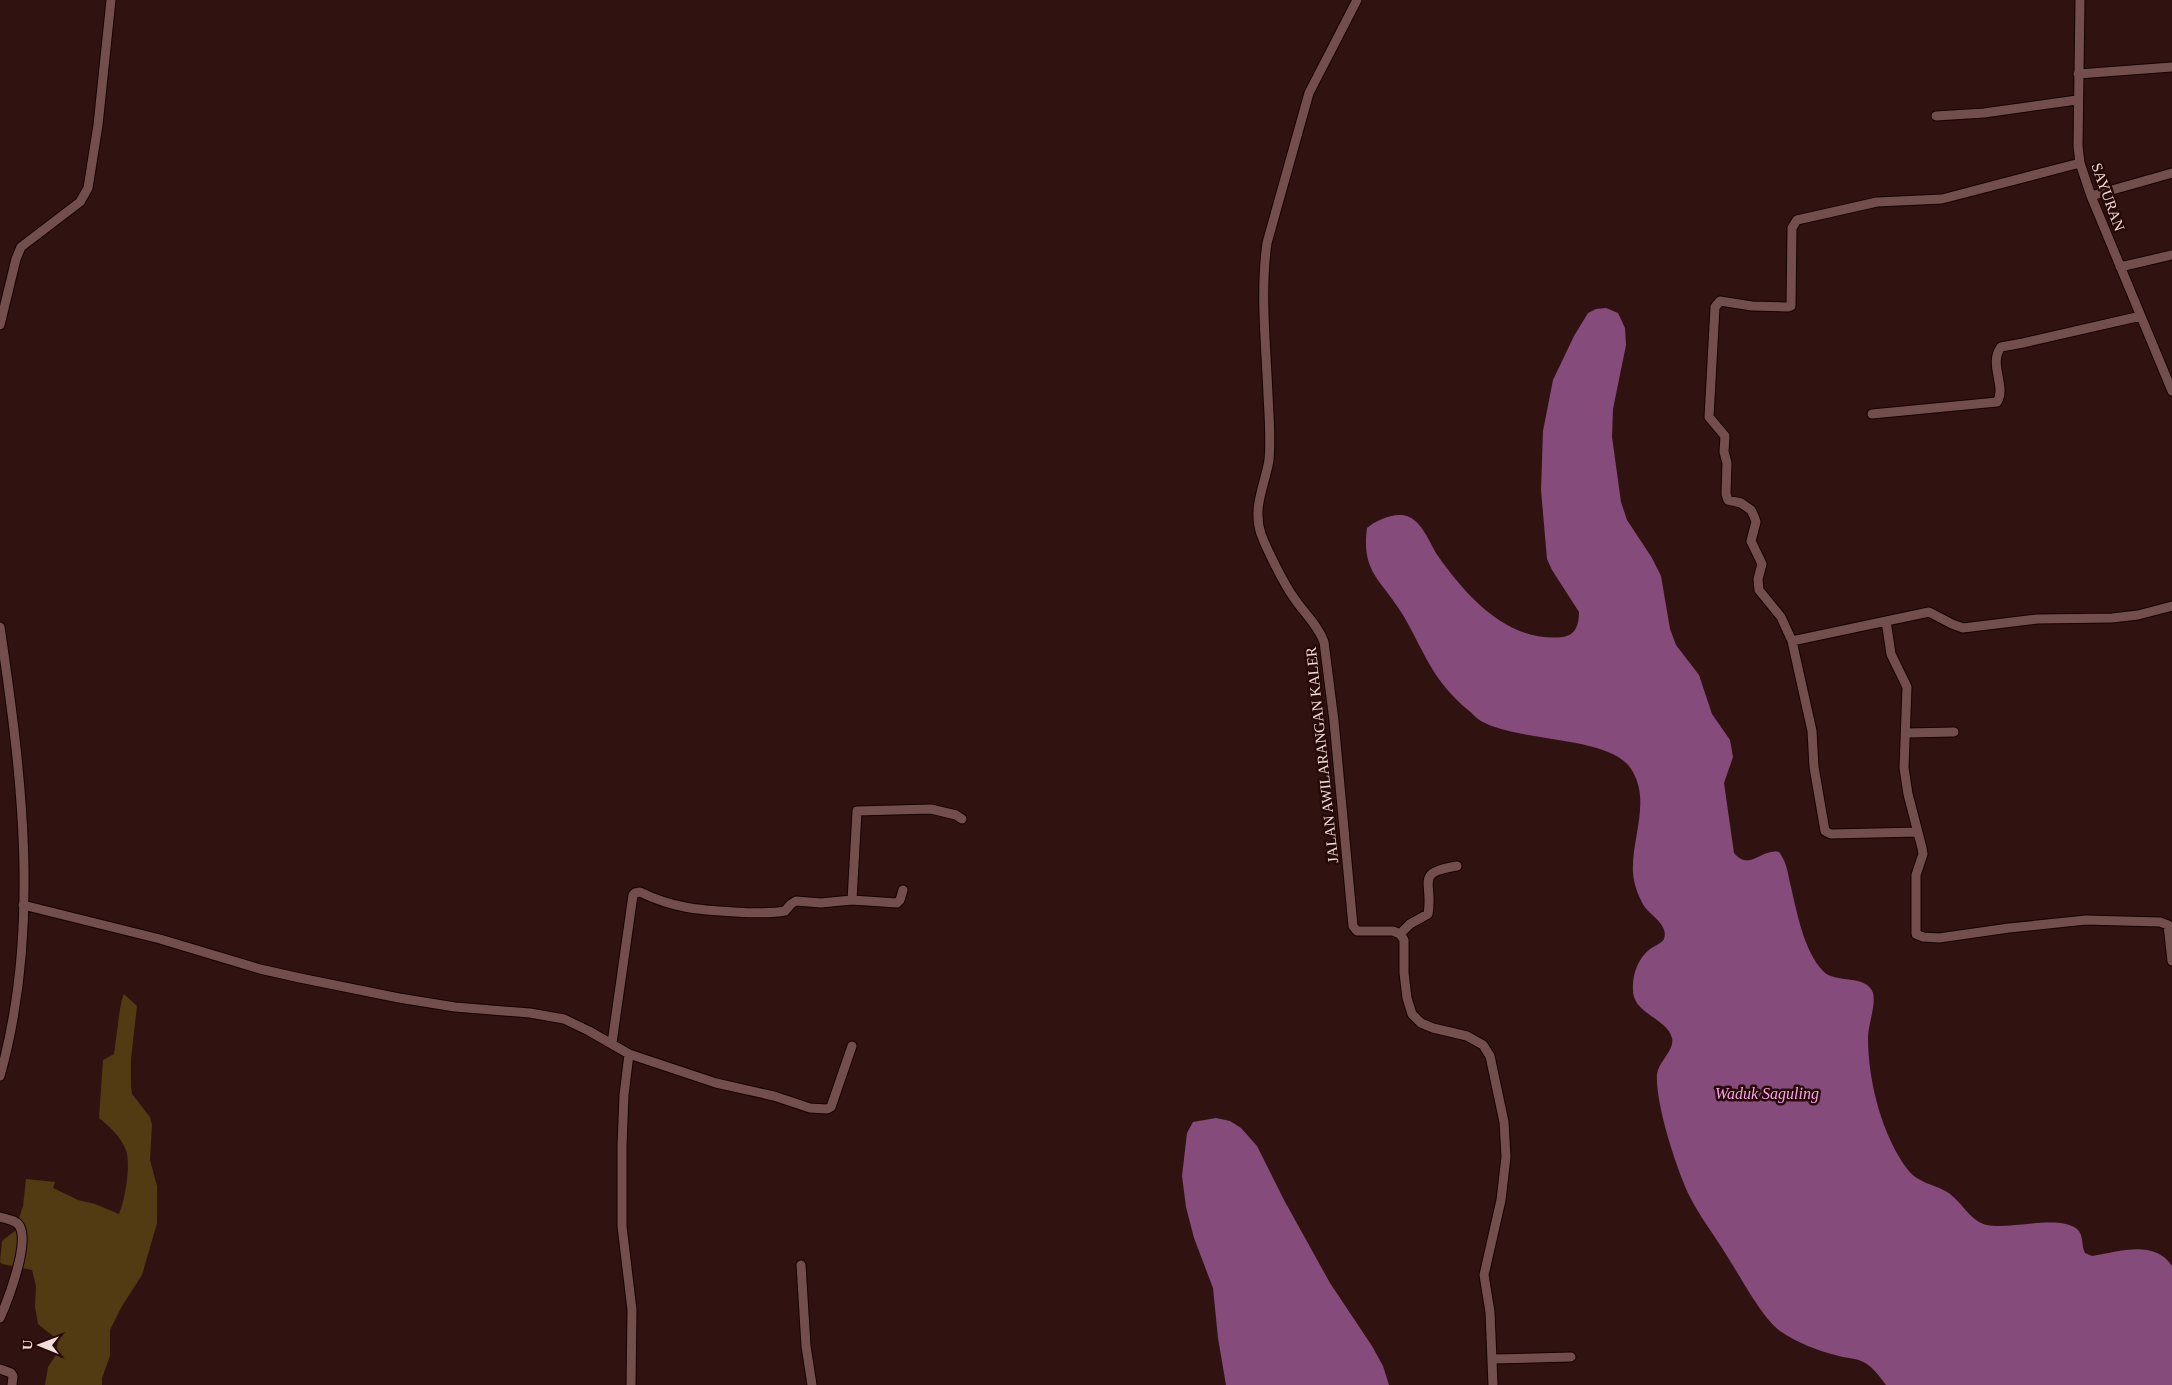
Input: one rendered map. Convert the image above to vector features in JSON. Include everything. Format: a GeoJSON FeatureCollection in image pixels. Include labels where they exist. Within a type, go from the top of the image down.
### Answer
{"type":"FeatureCollection","features":[{"type":"Feature","properties":{"kind":"street"},"geometry":{"type":"LineString","coordinates":[[0,325],[20,250],[25,244],[80,202],[88,188],[98,125],[111,0]]}},
{"type":"Feature","properties":{"kind":"street","name":"JALAN AWILARANGAN KALER"},"geometry":{"type":"LineString","coordinates":[[1357,0],[1309,93],[1267,243],[1264,267],[1264,294],[1270,441],[1265,477],[1259,496],[1258,522],[1262,536],[1284,582],[1293,597],[1320,631],[1324,642],[1334,721],[1353,926],[1357,931],[1393,931],[1400,934]]}},
{"type":"Feature","properties":{"kind":"street","name":"SAYURAN"},"geometry":{"type":"LineString","coordinates":[[2080,0],[2078,74],[2078,146],[2080,163],[2091,196],[2172,391]]}},
{"type":"Feature","properties":{"kind":"street"},"geometry":{"type":"LineString","coordinates":[[2078,74],[2172,67]]}},
{"type":"Feature","properties":{"kind":"street"},"geometry":{"type":"LineString","coordinates":[[1936,116],[1984,113],[2078,100]]}},
{"type":"Feature","properties":{"kind":"street"},"geometry":{"type":"LineString","coordinates":[[1918,832],[1831,834],[1825,831],[1814,767],[1812,731],[1792,641],[1781,617],[1759,590],[1758,579],[1762,564],[1751,541],[1756,522],[1751,510],[1741,503],[1728,500],[1726,494],[1727,463],[1724,452],[1724,436],[1709,416],[1715,306],[1720,301],[1752,306],[1791,306],[1792,228],[1800,219],[1878,202],[1942,199],[2080,163]]}},
{"type":"Feature","properties":{"kind":"street"},"geometry":{"type":"LineString","coordinates":[[2091,196],[2172,173]]}},
{"type":"Feature","properties":{"kind":"street"},"geometry":{"type":"LineString","coordinates":[[2120,267],[2172,255]]}},
{"type":"Feature","properties":{"kind":"street"},"geometry":{"type":"LineString","coordinates":[[1872,414],[1997,402],[2000,392],[1996,355],[2001,347],[2141,316]]}},
{"type":"Feature","properties":{"kind":"street"},"geometry":{"type":"LineString","coordinates":[[1792,641],[1929,612],[1963,628],[2037,619],[2112,618],[2138,615],[2172,606]]}},
{"type":"Feature","properties":{"kind":"street"},"geometry":{"type":"LineString","coordinates":[[1886,621],[1891,654],[1906,687],[1907,733],[1904,768],[1922,854],[1916,875],[1915,930],[1918,936],[1939,938],[2086,920],[2160,922],[2168,925],[2172,961]]}},
{"type":"Feature","properties":{"kind":"street"},"geometry":{"type":"LineString","coordinates":[[0,627],[18,752],[24,905],[20,979],[0,1076]]}},
{"type":"Feature","properties":{"kind":"street"},"geometry":{"type":"LineString","coordinates":[[1907,733],[1954,732]]}},
{"type":"Feature","properties":{"kind":"street"},"geometry":{"type":"LineString","coordinates":[[852,900],[857,811],[936,809],[962,819]]}},
{"type":"Feature","properties":{"kind":"street"},"geometry":{"type":"LineString","coordinates":[[1456,866],[1439,869],[1430,873],[1428,878],[1428,914],[1410,924],[1400,934],[1404,940],[1404,973],[1407,998],[1412,1014],[1427,1026],[1467,1036],[1483,1045],[1490,1056],[1497,1084],[1504,1122],[1506,1157],[1499,1215],[1484,1275],[1490,1312],[1493,1385]]}},
{"type":"Feature","properties":{"kind":"street"},"geometry":{"type":"LineString","coordinates":[[612,1043],[633,895],[635,893],[640,892],[670,906],[699,911],[759,913],[785,911],[791,904],[796,902],[821,904],[852,900],[896,902],[900,900],[903,890]]}},
{"type":"Feature","properties":{"kind":"street"},"geometry":{"type":"LineString","coordinates":[[24,905],[145,934],[260,969],[300,978],[455,1007],[555,1017],[575,1024],[629,1054],[716,1083],[774,1096],[810,1108],[828,1109],[831,1106],[852,1046]]}},
{"type":"Feature","properties":{"kind":"street"},"geometry":{"type":"LineString","coordinates":[[629,1054],[622,1122],[622,1226],[632,1310],[631,1385]]}},
{"type":"Feature","properties":{"kind":"street"},"geometry":{"type":"LineString","coordinates":[[0,1217],[15,1221],[20,1227],[22,1235],[17,1269],[0,1318]]}},
{"type":"Feature","properties":{"kind":"street"},"geometry":{"type":"LineString","coordinates":[[801,1265],[807,1353],[812,1385]]}},
{"type":"Feature","properties":{"kind":"street"},"geometry":{"type":"LineString","coordinates":[[1493,1359],[1571,1356]]}},
{"type":"Feature","properties":{"kind":"street"},"geometry":{"type":"LineString","coordinates":[[0,1369],[10,1373],[12,1385]]}},
{"type":"Feature","properties":{"kind":"shaded area"},"geometry":{"type":"Polygon","coordinates":[[[124,994],[137,1006],[131,1059],[131,1086],[132,1094],[150,1117],[152,1125],[150,1160],[157,1186],[157,1223],[142,1275],[122,1306],[110,1330],[110,1356],[102,1378],[102,1385],[45,1385],[48,1367],[56,1355],[58,1340],[38,1324],[35,1307],[36,1286],[32,1270],[0,1262],[2,1241],[15,1231],[23,1206],[26,1179],[55,1182],[53,1188],[78,1200],[95,1204],[119,1214],[127,1181],[127,1154],[117,1135],[99,1118],[103,1060],[114,1054],[124,994]]]}},
{"type":"Feature","properties":{"kind":"water","name":"Waduk Saguling"},"geometry":{"type":"Polygon","coordinates":[[[1606,308],[1618,313],[1625,328],[1626,345],[1613,409],[1612,437],[1621,502],[1627,520],[1652,558],[1661,576],[1670,629],[1676,645],[1699,675],[1712,714],[1730,740],[1733,757],[1724,783],[1734,853],[1740,858],[1751,860],[1767,853],[1779,852],[1787,869],[1802,931],[1816,963],[1828,975],[1858,981],[1870,987],[1874,998],[1868,1038],[1869,1055],[1878,1107],[1884,1125],[1899,1156],[1916,1178],[1947,1192],[1971,1216],[1981,1223],[1997,1226],[2047,1222],[2069,1225],[2079,1231],[2085,1253],[2092,1256],[2124,1250],[2146,1250],[2156,1252],[2172,1266],[2172,1385],[1886,1385],[1869,1365],[1856,1359],[1842,1357],[1808,1346],[1780,1331],[1773,1325],[1752,1296],[1690,1197],[1668,1137],[1657,1087],[1658,1069],[1671,1047],[1672,1038],[1664,1025],[1638,1005],[1634,998],[1634,979],[1639,962],[1650,949],[1663,941],[1665,934],[1658,921],[1644,906],[1634,882],[1633,859],[1640,804],[1636,778],[1629,766],[1617,756],[1601,749],[1516,733],[1497,728],[1476,717],[1456,699],[1437,677],[1403,615],[1375,575],[1367,556],[1367,528],[1387,517],[1404,515],[1418,524],[1438,556],[1462,587],[1491,614],[1507,625],[1524,633],[1543,637],[1563,637],[1574,631],[1579,612],[1547,559],[1541,490],[1543,431],[1553,380],[1574,336],[1588,313],[1596,309],[1606,308]]]}},
{"type":"Feature","properties":{"kind":"water"},"geometry":{"type":"Polygon","coordinates":[[[1216,1118],[1230,1121],[1241,1128],[1257,1146],[1284,1200],[1330,1283],[1372,1346],[1383,1366],[1389,1385],[1226,1385],[1218,1338],[1213,1288],[1194,1238],[1186,1207],[1182,1176],[1187,1133],[1193,1122],[1216,1118]]]}}]}
